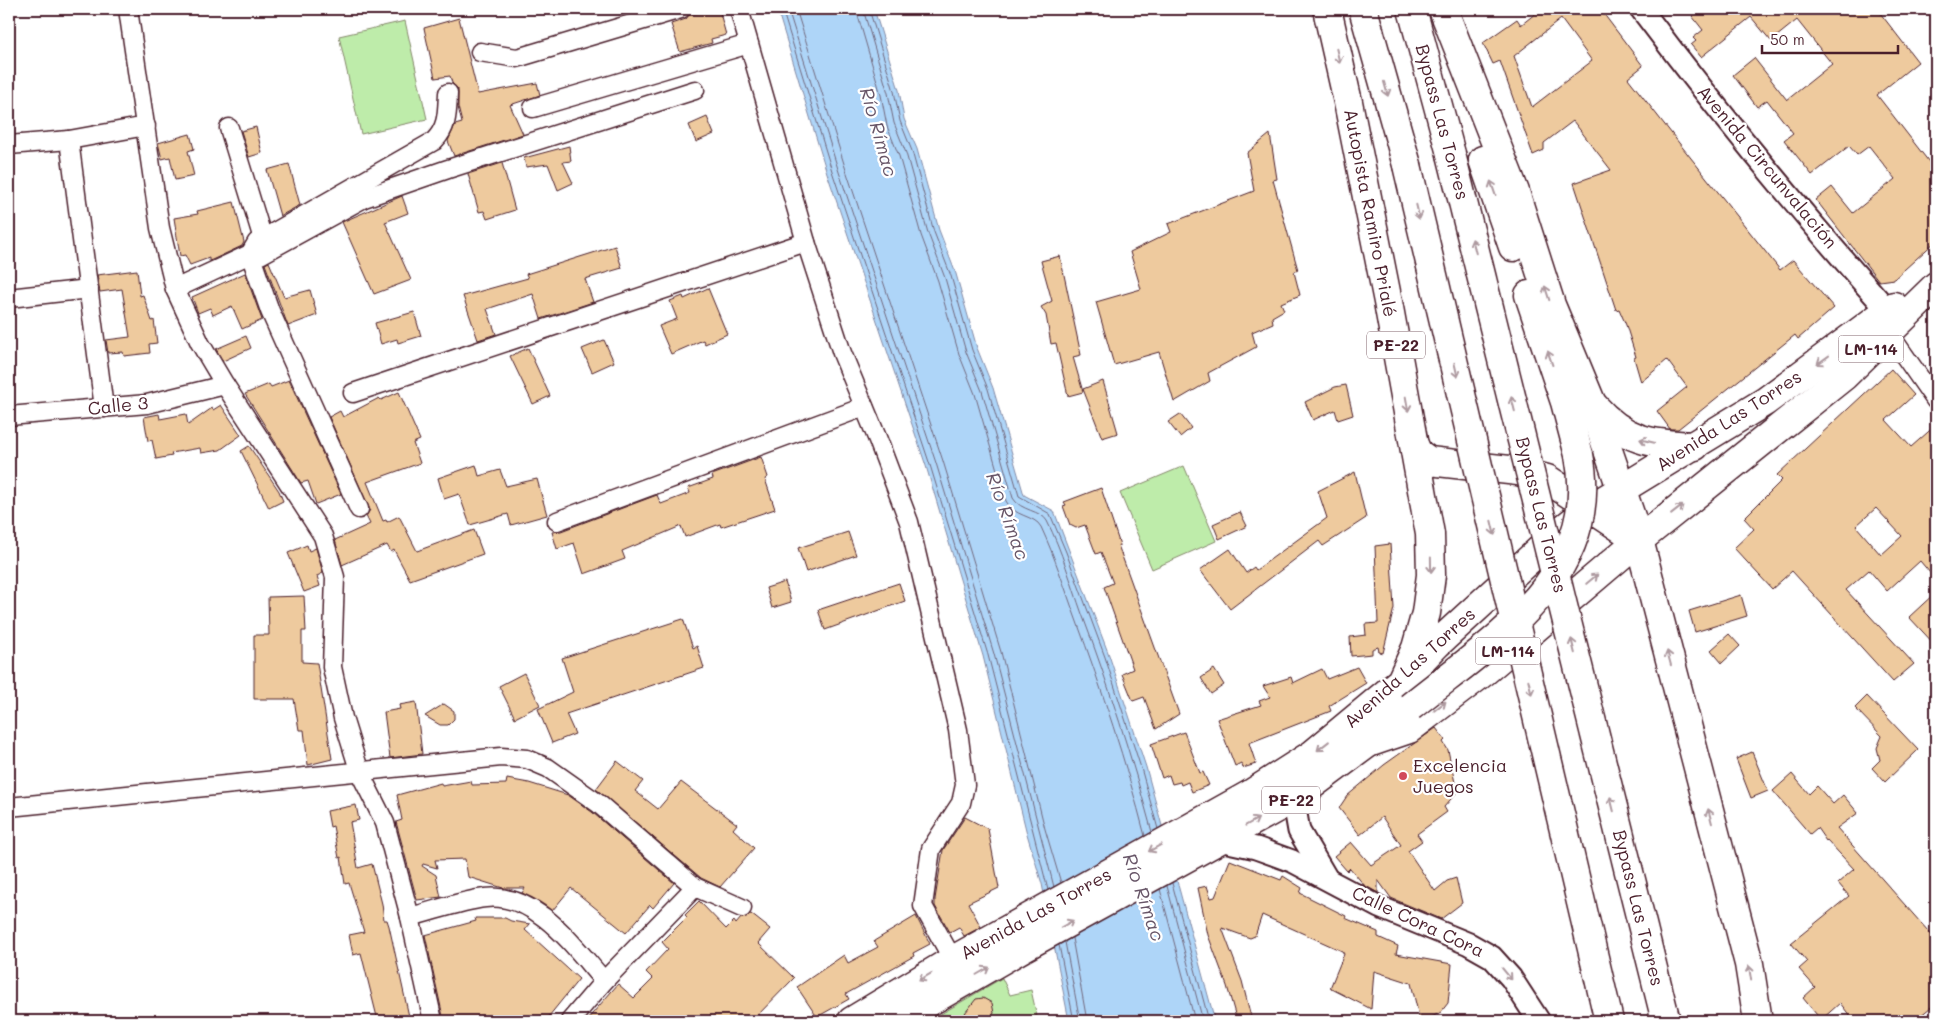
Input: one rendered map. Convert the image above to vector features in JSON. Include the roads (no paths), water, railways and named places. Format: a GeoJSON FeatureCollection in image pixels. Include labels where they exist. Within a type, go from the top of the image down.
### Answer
{"type":"FeatureCollection","features":[{"type":"Feature","properties":{"kind":"main road","name":"Autopista Ramiro Prialé"},"geometry":{"type":"LineString","coordinates":[[1327,9],[1350,111],[1430,534],[1431,575],[1426,613],[1416,648],[1401,681]]}},
{"type":"Feature","properties":{"kind":"main road"},"geometry":{"type":"LineString","coordinates":[[1363,9],[1407,165],[1609,1021]]}},
{"type":"Feature","properties":{"kind":"main road","name":"Bypass Las Torres"},"geometry":{"type":"LineString","coordinates":[[1412,9],[1451,154],[1666,1021]]}},
{"type":"Feature","properties":{"kind":"main road","name":"PE-22"},"geometry":{"type":"LineString","coordinates":[[1366,744],[1515,622],[1554,580],[1570,547],[1579,518],[1583,490],[1579,456],[1565,402],[1432,9]]}},
{"type":"Feature","properties":{"kind":"main road"},"geometry":{"type":"LineString","coordinates":[[1443,9],[1515,192],[1551,305],[1592,404],[1639,540],[1749,964],[1758,1021]]}},
{"type":"Feature","properties":{"kind":"main road","name":"Avenida Las Torres"},"geometry":{"type":"LineString","coordinates":[[896,1021],[1019,937],[1208,837],[1293,799],[1366,744],[1409,729],[1434,711],[1485,671],[1639,540],[1844,376],[1936,268]]}},
{"type":"Feature","properties":{"kind":"main road","name":"Avenida Las Torres"},"geometry":{"type":"LineString","coordinates":[[1208,837],[1230,807],[1289,770],[1360,717],[1550,541],[1590,508],[1695,446],[1891,322],[1936,286]]}},
{"type":"Feature","properties":{"kind":"main road"},"geometry":{"type":"LineString","coordinates":[[1592,404],[1614,426],[1633,438],[1660,444],[1695,446]]}},
{"type":"Feature","properties":{"kind":"main road"},"geometry":{"type":"LineString","coordinates":[[1415,447],[1418,453],[1429,461],[1482,466],[1537,475],[1558,484],[1590,508],[1639,540]]}},
{"type":"Feature","properties":{"kind":"main road","name":"Avenida Las Torres"},"geometry":{"type":"LineString","coordinates":[[852,1021],[953,960],[1019,937]]}},
{"type":"Feature","properties":{"kind":"street"},"geometry":{"type":"LineString","coordinates":[[128,9],[160,228],[175,289],[200,343],[225,385],[323,536],[334,577],[332,668],[343,718],[360,773],[385,823],[410,917],[433,1021]]}},
{"type":"Feature","properties":{"kind":"street"},"geometry":{"type":"LineString","coordinates":[[480,52],[517,58],[681,9]]}},
{"type":"Feature","properties":{"kind":"street"},"geometry":{"type":"LineString","coordinates":[[739,9],[806,242],[842,353],[908,522],[958,730],[965,785],[961,803],[932,850],[923,906],[953,960]]}},
{"type":"Feature","properties":{"kind":"street","name":"Avenida Circunvalación"},"geometry":{"type":"LineString","coordinates":[[1641,9],[1699,85],[1891,322]]}},
{"type":"Feature","properties":{"kind":"street"},"geometry":{"type":"LineString","coordinates":[[533,108],[750,44]]}},
{"type":"Feature","properties":{"kind":"street"},"geometry":{"type":"LineString","coordinates":[[175,289],[250,254],[260,255],[364,198],[448,169],[695,90]]}},
{"type":"Feature","properties":{"kind":"street"},"geometry":{"type":"LineString","coordinates":[[359,509],[270,311],[250,254],[257,242],[263,238],[352,190],[434,141],[443,132],[448,93]]}},
{"type":"Feature","properties":{"kind":"street"},"geometry":{"type":"LineString","coordinates":[[9,145],[69,140],[146,126]]}},
{"type":"Feature","properties":{"kind":"street"},"geometry":{"type":"LineString","coordinates":[[229,128],[263,238]]}},
{"type":"Feature","properties":{"kind":"street"},"geometry":{"type":"LineString","coordinates":[[69,140],[104,408]]}},
{"type":"Feature","properties":{"kind":"street"},"geometry":{"type":"LineString","coordinates":[[353,393],[806,242]]}},
{"type":"Feature","properties":{"kind":"street"},"geometry":{"type":"LineString","coordinates":[[9,298],[88,289]]}},
{"type":"Feature","properties":{"kind":"street"},"geometry":{"type":"LineString","coordinates":[[1891,322],[1936,401]]}},
{"type":"Feature","properties":{"kind":"street","name":"Calle 3"},"geometry":{"type":"LineString","coordinates":[[9,416],[147,404],[225,385]]}},
{"type":"Feature","properties":{"kind":"street"},"geometry":{"type":"LineString","coordinates":[[557,521],[864,407]]}},
{"type":"Feature","properties":{"kind":"street"},"geometry":{"type":"LineString","coordinates":[[9,807],[360,773],[501,757],[527,759],[548,768],[599,804],[695,887],[742,908]]}},
{"type":"Feature","properties":{"kind":"street","name":"Calle Cora Cora"},"geometry":{"type":"LineString","coordinates":[[1289,770],[1298,832],[1327,878]]}},
{"type":"Feature","properties":{"kind":"street","name":"Calle Cora Cora"},"geometry":{"type":"LineString","coordinates":[[1208,837],[1256,848],[1292,861],[1379,907],[1469,944],[1492,957],[1511,978],[1539,1021]]}},
{"type":"Feature","properties":{"kind":"street"},"geometry":{"type":"LineString","coordinates":[[570,1021],[604,981],[695,887]]}},
{"type":"Feature","properties":{"kind":"street"},"geometry":{"type":"LineString","coordinates":[[410,917],[486,898],[511,900],[534,911],[558,928],[604,981]]}},
{"type":"Feature","properties":{"kind":"water","name":"Río Rímac"},"geometry":{"type":"Polygon","coordinates":[[[777,9],[874,9],[899,90],[904,119],[917,149],[939,230],[956,274],[977,348],[993,388],[1024,495],[1054,511],[1109,655],[1146,767],[1215,1021],[1069,1021],[1042,884],[1027,834],[983,656],[926,466],[827,173],[777,9]]]}},
{"type":"Feature","properties":{"kind":"place","name":"Excelencia Juegos"},"geometry":{"type":"Point","coordinates":[1403,776]}}]}
